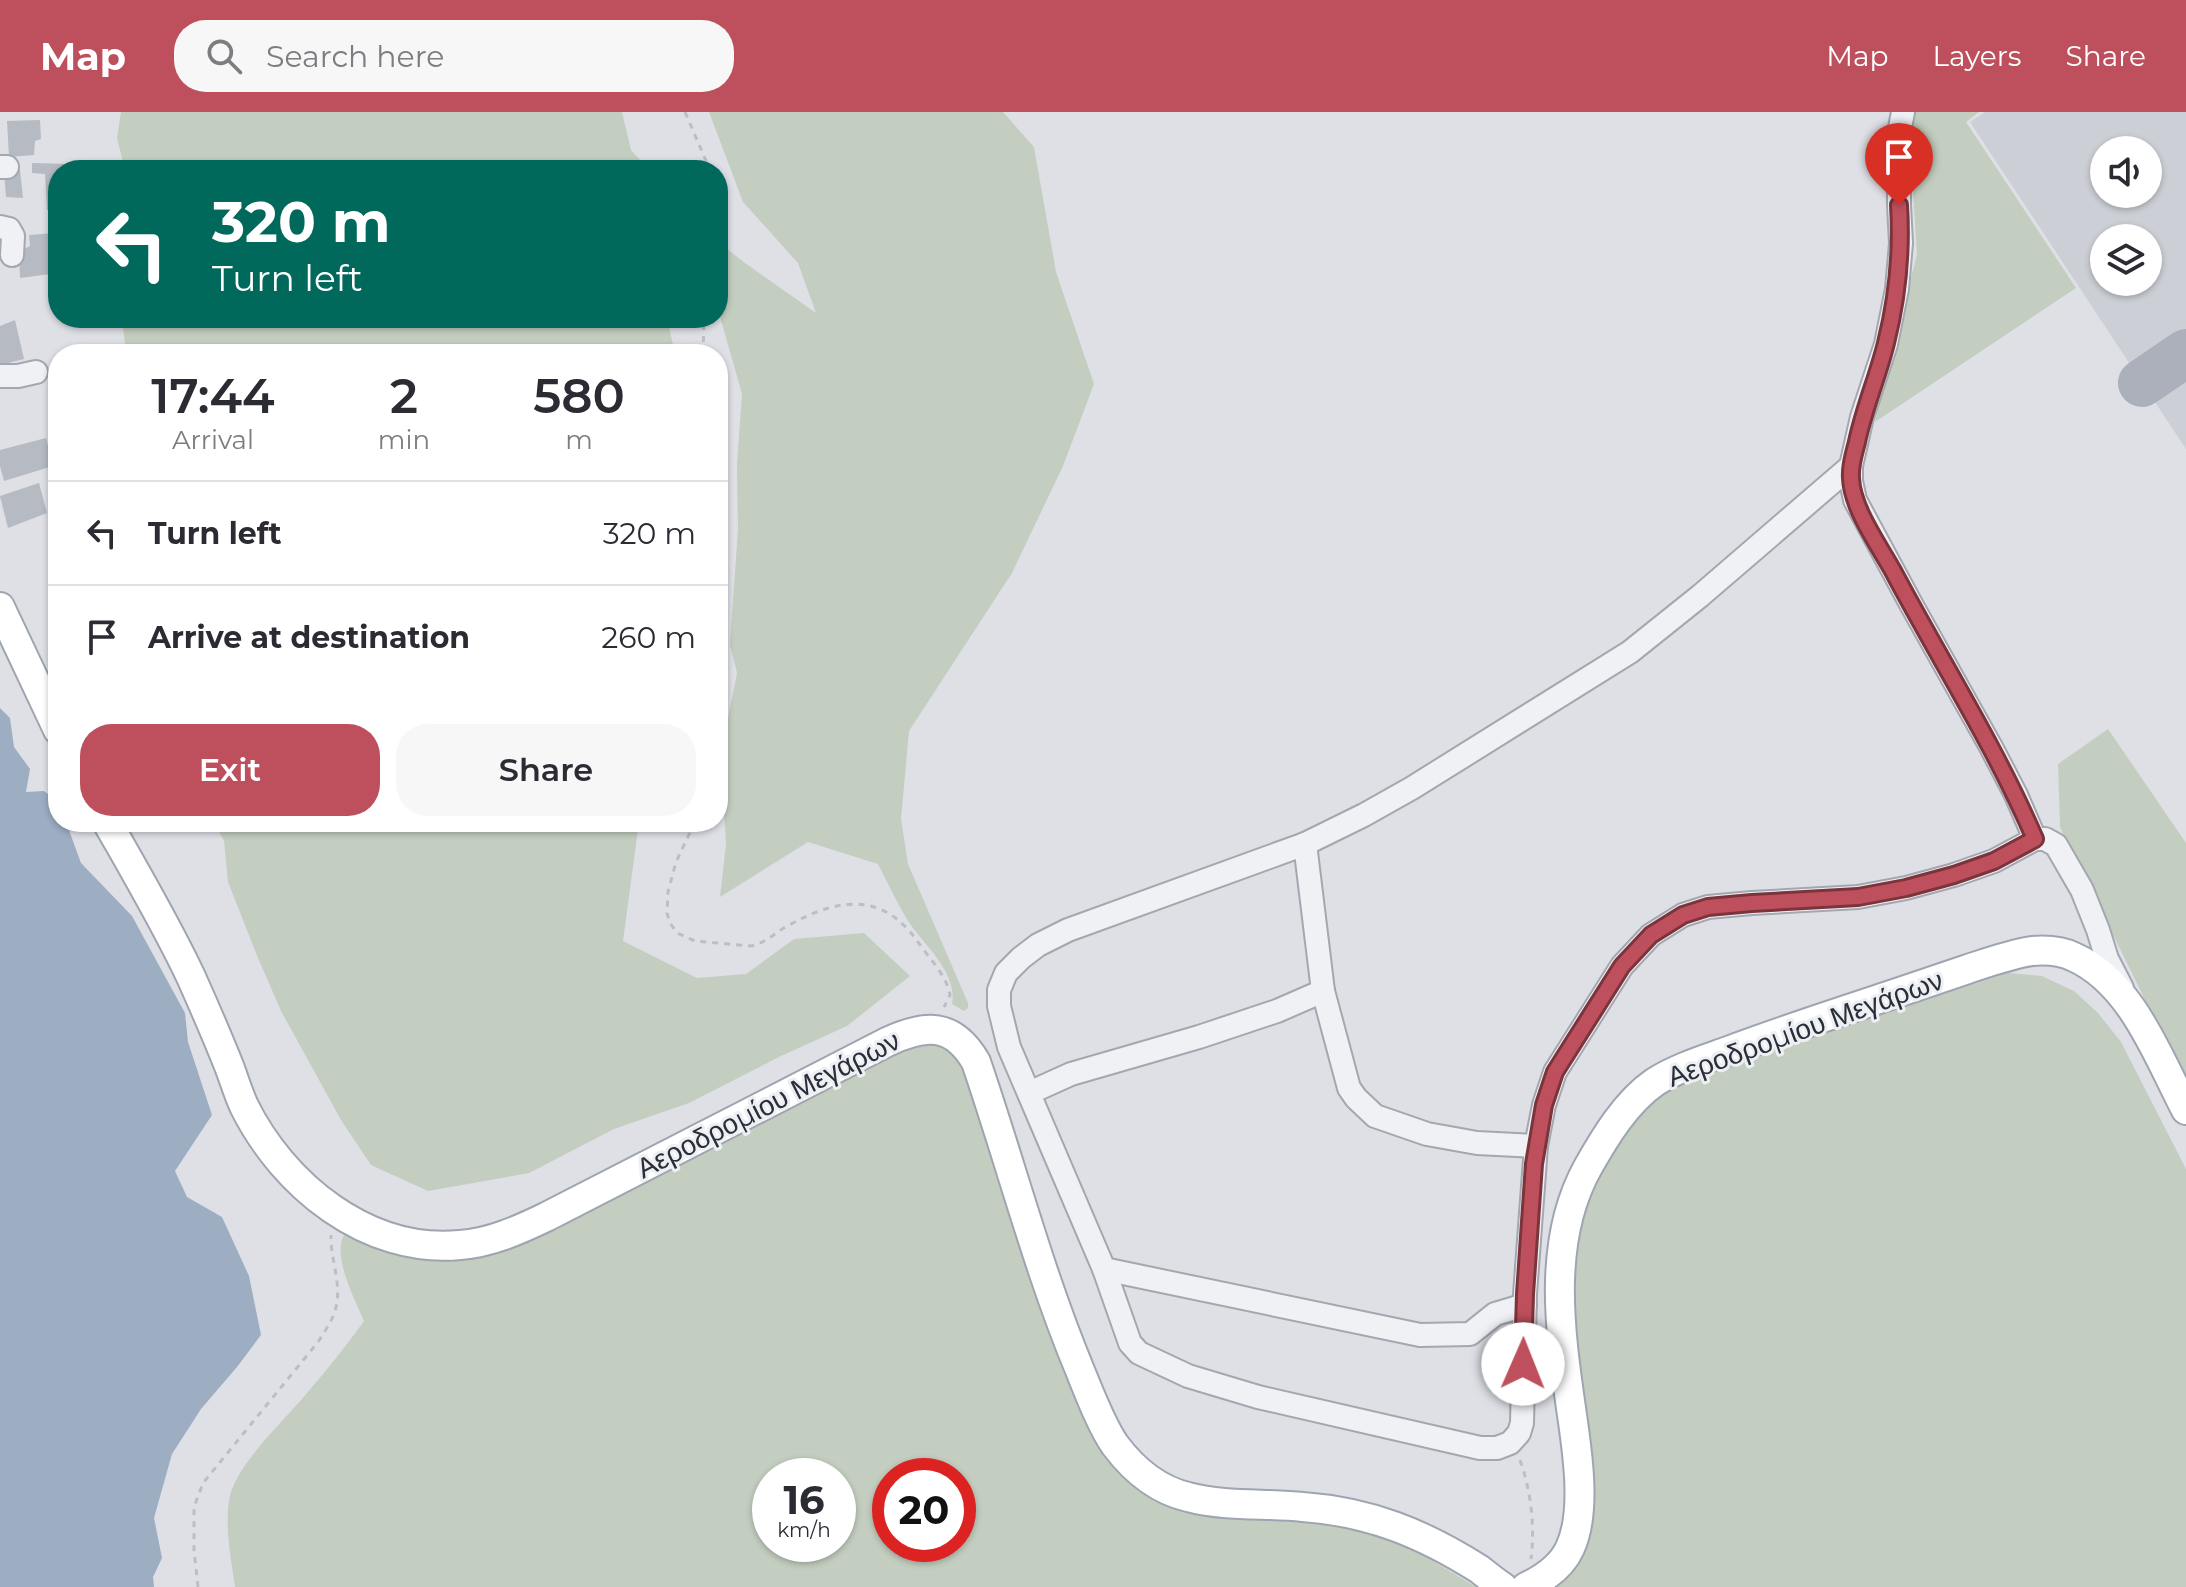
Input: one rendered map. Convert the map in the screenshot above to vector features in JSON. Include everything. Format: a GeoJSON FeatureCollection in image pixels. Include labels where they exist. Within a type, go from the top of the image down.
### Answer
{"type":"FeatureCollection","features":[{"type":"Feature","properties":{"kind":"main road"},"geometry":{"type":"LineString","coordinates":[[0,607],[48,709]]}},
{"type":"Feature","properties":{"kind":"main road","name":"Αεροδρομίου Μεγάρων"},"geometry":{"type":"LineString","coordinates":[[113,832],[176,945],[243,1105],[276,1158],[295,1179],[364,1228],[403,1241],[439,1246],[487,1240],[546,1217],[904,1034],[935,1029],[944,1031],[961,1041],[976,1062],[1061,1325],[1114,1443],[1133,1465],[1152,1481],[1187,1497],[1304,1507],[1396,1525],[1479,1569],[1503,1587]]}},
{"type":"Feature","properties":{"kind":"main road","name":"Αεροδρομίου Μεγάρων"},"geometry":{"type":"LineString","coordinates":[[1527,1587],[1563,1559],[1570,1547],[1576,1523],[1579,1472],[1561,1306],[1564,1228],[1579,1185],[1605,1140],[1634,1100],[1646,1089],[1671,1074],[1736,1048],[2000,958],[2031,951],[2075,957],[2108,980],[2129,1004],[2186,1110]]}},
{"type":"Feature","properties":{"kind":"street"},"geometry":{"type":"LineString","coordinates":[[1903,112],[1899,133],[1901,243],[1897,289],[1886,344],[1862,417],[1851,466],[1851,481],[1855,500],[1991,747],[2035,839]]}},
{"type":"Feature","properties":{"kind":"street"},"geometry":{"type":"LineString","coordinates":[[0,227],[9,229],[13,236],[12,255]]}},
{"type":"Feature","properties":{"kind":"street"},"geometry":{"type":"LineString","coordinates":[[0,376],[36,372]]}},
{"type":"Feature","properties":{"kind":"street"},"geometry":{"type":"LineString","coordinates":[[1851,466],[1630,652],[1412,788],[1305,844],[1068,930],[1038,945],[1006,973],[999,990],[999,1006],[1009,1047],[1104,1269],[1130,1343],[1139,1353],[1188,1376],[1258,1397],[1480,1448],[1497,1448],[1510,1443],[1519,1433],[1522,1423],[1525,1305],[1536,1146],[1544,1105],[1555,1072],[1622,966],[1651,935],[1683,915],[1708,907],[1858,897],[1906,888],[1994,861],[2035,839],[2045,839],[2056,845],[2082,890],[2107,959],[2129,1004]]}},
{"type":"Feature","properties":{"kind":"street"},"geometry":{"type":"LineString","coordinates":[[1305,844],[1323,991],[1349,1088],[1356,1098],[1375,1116],[1427,1134],[1477,1143],[1536,1146]]}},
{"type":"Feature","properties":{"kind":"street"},"geometry":{"type":"LineString","coordinates":[[1029,1093],[1071,1074],[1199,1037],[1277,1011],[1323,991]]}},
{"type":"Feature","properties":{"kind":"street"},"geometry":{"type":"LineString","coordinates":[[1104,1269],[1420,1335],[1470,1334],[1495,1314],[1525,1305]]}},
{"type":"Feature","properties":{"kind":"path"},"geometry":{"type":"LineString","coordinates":[[685,112],[706,160]]}},
{"type":"Feature","properties":{"kind":"path"},"geometry":{"type":"LineString","coordinates":[[690,832],[676,862],[668,892],[667,913],[677,933],[695,941],[751,946],[833,906],[847,903],[878,907],[902,922],[915,937],[949,989],[950,995],[935,1029]]}},
{"type":"Feature","properties":{"kind":"path"},"geometry":{"type":"LineString","coordinates":[[198,1587],[194,1507],[203,1483],[318,1342],[331,1321],[337,1304],[331,1249],[333,1208]]}},
{"type":"Feature","properties":{"kind":"path"},"geometry":{"type":"LineString","coordinates":[[1527,1478],[1533,1542],[1527,1587]]}},
{"type":"Feature","properties":{"kind":"shaded area"},"geometry":{"type":"Polygon","coordinates":[[[1985,112],[2186,112],[2186,449],[1970,122],[1985,112]]]}},
{"type":"Feature","properties":{"kind":"green space"},"geometry":{"type":"Polygon","coordinates":[[[121,112],[622,112],[631,150],[640,160],[122,160],[117,138],[121,112]]]}},
{"type":"Feature","properties":{"kind":"green space"},"geometry":{"type":"Polygon","coordinates":[[[709,112],[1003,112],[1034,147],[1056,272],[1094,384],[1063,466],[1012,573],[909,731],[901,819],[908,864],[968,1003],[964,1011],[952,1004],[950,981],[945,970],[908,921],[878,864],[808,842],[720,897],[725,832],[728,832],[728,719],[737,673],[730,645],[738,529],[737,465],[742,394],[723,328],[728,328],[728,250],[816,313],[798,263],[743,202],[709,112]]]}},
{"type":"Feature","properties":{"kind":"green space"},"geometry":{"type":"Polygon","coordinates":[[[1913,112],[1979,112],[1966,122],[2076,288],[1875,422],[1917,254],[1910,146],[1913,112]]]}},
{"type":"Feature","properties":{"kind":"green space"},"geometry":{"type":"Polygon","coordinates":[[[123,328],[669,328],[673,344],[125,344],[123,328]]]}},
{"type":"Feature","properties":{"kind":"green space"},"geometry":{"type":"Polygon","coordinates":[[[2108,729],[2186,843],[2186,1083],[2060,827],[2058,764],[2108,729]]]}},
{"type":"Feature","properties":{"kind":"green space"},"geometry":{"type":"Polygon","coordinates":[[[219,832],[638,832],[623,941],[697,978],[746,974],[794,939],[864,933],[910,976],[847,1026],[689,1103],[614,1129],[529,1173],[428,1191],[371,1165],[341,1120],[281,1011],[258,958],[228,882],[224,841],[219,832]]]}},
{"type":"Feature","properties":{"kind":"green space"},"geometry":{"type":"Polygon","coordinates":[[[2009,973],[2042,976],[2074,991],[2098,1013],[2121,1042],[2186,1169],[2186,1587],[1551,1587],[1580,1557],[1570,1309],[1581,1206],[1606,1153],[1641,1108],[1686,1079],[2009,973]]]}},
{"type":"Feature","properties":{"kind":"green space"},"geometry":{"type":"Polygon","coordinates":[[[925,1042],[933,1044],[951,1054],[969,1077],[1124,1475],[1291,1519],[1359,1528],[1398,1540],[1476,1587],[235,1587],[228,1522],[233,1488],[261,1444],[322,1376],[364,1321],[343,1266],[341,1244],[344,1235],[433,1254],[887,1050],[925,1042]]]}},
{"type":"Feature","properties":{"kind":"water"},"geometry":{"type":"Polygon","coordinates":[[[0,708],[10,718],[14,747],[30,769],[26,792],[44,791],[48,794],[48,832],[70,832],[81,863],[132,916],[185,1013],[188,1042],[212,1115],[175,1171],[187,1197],[222,1217],[249,1276],[261,1335],[201,1409],[172,1454],[154,1518],[162,1558],[153,1577],[154,1587],[0,1587],[0,708]]]}},
{"type":"Feature","properties":{"kind":"building"},"geometry":{"type":"Polygon","coordinates":[[[40,120],[41,139],[35,141],[34,155],[9,157],[7,121],[40,120]]]}},
{"type":"Feature","properties":{"kind":"building"},"geometry":{"type":"Polygon","coordinates":[[[32,163],[48,163],[48,210],[45,174],[32,173],[32,163]]]}},
{"type":"Feature","properties":{"kind":"building"},"geometry":{"type":"Polygon","coordinates":[[[20,170],[23,198],[6,197],[4,171],[20,170]]]}},
{"type":"Feature","properties":{"kind":"building"},"geometry":{"type":"Polygon","coordinates":[[[48,233],[48,274],[20,278],[19,251],[30,246],[29,235],[48,233]]]}},
{"type":"Feature","properties":{"kind":"building"},"geometry":{"type":"Polygon","coordinates":[[[15,320],[24,359],[0,365],[0,326],[15,320]]]}},
{"type":"Feature","properties":{"kind":"building"},"geometry":{"type":"Polygon","coordinates":[[[46,438],[48,468],[4,481],[0,450],[46,438]]]}},
{"type":"Feature","properties":{"kind":"building"},"geometry":{"type":"Polygon","coordinates":[[[39,483],[47,513],[8,528],[0,496],[39,483]]]}},
{"type":"Feature","properties":{"kind":"taxiway"},"geometry":{"type":"LineString","coordinates":[[2142,383],[2186,353]]}},
{"type":"Feature","properties":{"kind":"route"},"geometry":{"type":"LineString","coordinates":[[1523,1364],[1534,1164],[1544,1105],[1555,1072],[1622,966],[1651,935],[1683,915],[1708,907],[1858,897],[1906,888],[1994,861],[2035,839],[1991,747],[1855,500],[1851,466],[1862,417],[1886,344],[1897,289],[1901,243],[1899,205]]}}]}
